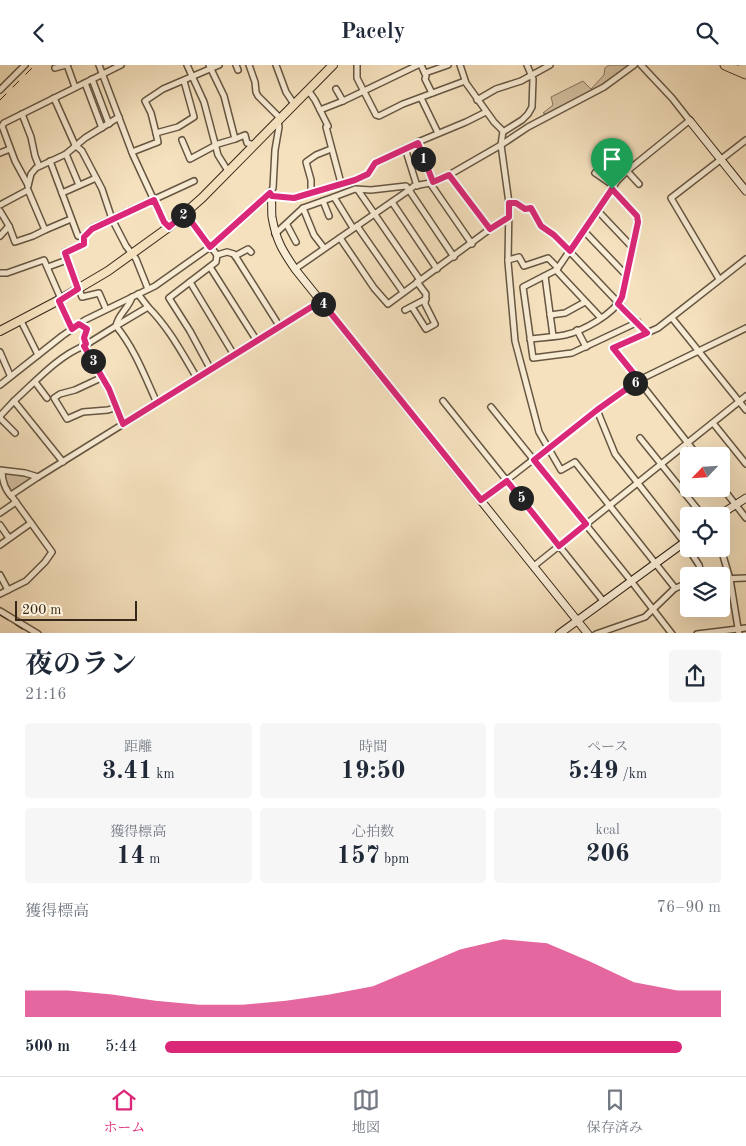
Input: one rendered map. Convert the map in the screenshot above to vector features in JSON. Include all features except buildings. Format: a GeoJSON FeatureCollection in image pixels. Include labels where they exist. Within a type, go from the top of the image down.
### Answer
{"type":"FeatureCollection","features":[{"type":"Feature","properties":{"kind":"highway"},"geometry":{"type":"LineString","coordinates":[[724,65],[746,74]]}},
{"type":"Feature","properties":{"kind":"main road"},"geometry":{"type":"LineString","coordinates":[[0,331],[78,289],[169,227],[228,171],[333,65]]}},
{"type":"Feature","properties":{"kind":"street"},"geometry":{"type":"LineString","coordinates":[[0,90],[25,65]]}},
{"type":"Feature","properties":{"kind":"street"},"geometry":{"type":"LineString","coordinates":[[55,68],[66,65],[75,87]]}},
{"type":"Feature","properties":{"kind":"street"},"geometry":{"type":"LineString","coordinates":[[99,65],[132,152],[164,222],[169,227]]}},
{"type":"Feature","properties":{"kind":"street"},"geometry":{"type":"LineString","coordinates":[[45,230],[1,127],[4,123],[121,65]]}},
{"type":"Feature","properties":{"kind":"street"},"geometry":{"type":"LineString","coordinates":[[187,65],[204,102],[220,161],[228,171]]}},
{"type":"Feature","properties":{"kind":"street"},"geometry":{"type":"LineString","coordinates":[[132,152],[158,142],[151,113],[145,101],[163,89],[193,77],[210,67],[219,65]]}},
{"type":"Feature","properties":{"kind":"street"},"geometry":{"type":"LineString","coordinates":[[248,65],[258,96],[279,119],[271,194],[275,234],[282,251],[588,633]]}},
{"type":"Feature","properties":{"kind":"street"},"geometry":{"type":"LineString","coordinates":[[276,65],[286,92],[294,104]]}},
{"type":"Feature","properties":{"kind":"street"},"geometry":{"type":"LineString","coordinates":[[357,65],[357,78],[376,115],[379,116],[403,104],[465,81]]}},
{"type":"Feature","properties":{"kind":"street"},"geometry":{"type":"LineString","coordinates":[[320,110],[364,91],[408,68],[420,65],[432,93]]}},
{"type":"Feature","properties":{"kind":"street"},"geometry":{"type":"LineString","coordinates":[[425,73],[448,65]]}},
{"type":"Feature","properties":{"kind":"street"},"geometry":{"type":"LineString","coordinates":[[460,65],[465,81],[477,100],[494,122],[501,127],[503,132],[501,145],[509,203],[508,260],[515,341],[539,432],[561,470],[576,462],[676,588]]}},
{"type":"Feature","properties":{"kind":"street"},"geometry":{"type":"LineString","coordinates":[[503,132],[522,119],[532,107],[533,79],[527,65]]}},
{"type":"Feature","properties":{"kind":"street"},"geometry":{"type":"LineString","coordinates":[[477,100],[496,89],[520,81],[550,65]]}},
{"type":"Feature","properties":{"kind":"street"},"geometry":{"type":"LineString","coordinates":[[295,269],[414,186],[432,183],[449,175],[528,127],[564,110],[604,87],[634,65]]}},
{"type":"Feature","properties":{"kind":"street"},"geometry":{"type":"LineString","coordinates":[[641,65],[677,104],[746,191]]}},
{"type":"Feature","properties":{"kind":"street"},"geometry":{"type":"LineString","coordinates":[[210,67],[224,97],[235,139]]}},
{"type":"Feature","properties":{"kind":"street"},"geometry":{"type":"LineString","coordinates":[[92,79],[109,124]]}},
{"type":"Feature","properties":{"kind":"street"},"geometry":{"type":"LineString","coordinates":[[156,133],[178,127],[194,117],[184,81]]}},
{"type":"Feature","properties":{"kind":"street"},"geometry":{"type":"LineString","coordinates":[[85,83],[102,128]]}},
{"type":"Feature","properties":{"kind":"street"},"geometry":{"type":"LineString","coordinates":[[336,89],[343,101]]}},
{"type":"Feature","properties":{"kind":"street"},"geometry":{"type":"LineString","coordinates":[[308,90],[328,126],[326,127],[331,149],[341,183]]}},
{"type":"Feature","properties":{"kind":"street"},"geometry":{"type":"LineString","coordinates":[[54,98],[77,146],[82,151],[102,190],[112,219],[126,246],[136,259],[148,289]]}},
{"type":"Feature","properties":{"kind":"street"},"geometry":{"type":"LineString","coordinates":[[421,98],[438,133]]}},
{"type":"Feature","properties":{"kind":"street"},"geometry":{"type":"LineString","coordinates":[[271,194],[290,199],[355,180],[368,174],[375,163],[486,112]]}},
{"type":"Feature","properties":{"kind":"street"},"geometry":{"type":"LineString","coordinates":[[22,114],[39,166]]}},
{"type":"Feature","properties":{"kind":"street"},"geometry":{"type":"LineString","coordinates":[[0,205],[28,187],[32,172],[39,166],[66,154],[85,138],[119,117]]}},
{"type":"Feature","properties":{"kind":"street"},"geometry":{"type":"LineString","coordinates":[[511,291],[523,287],[557,269],[613,187],[625,173],[690,121]]}},
{"type":"Feature","properties":{"kind":"street"},"geometry":{"type":"LineString","coordinates":[[182,140],[190,159],[216,146],[245,135],[247,143],[254,145]]}},
{"type":"Feature","properties":{"kind":"street"},"geometry":{"type":"LineString","coordinates":[[719,279],[672,198],[746,140]]}},
{"type":"Feature","properties":{"kind":"street"},"geometry":{"type":"LineString","coordinates":[[418,143],[432,183],[472,244]]}},
{"type":"Feature","properties":{"kind":"street"},"geometry":{"type":"LineString","coordinates":[[405,148],[417,186]]}},
{"type":"Feature","properties":{"kind":"street"},"geometry":{"type":"LineString","coordinates":[[0,153],[10,149]]}},
{"type":"Feature","properties":{"kind":"street"},"geometry":{"type":"LineString","coordinates":[[311,193],[311,180],[306,162],[316,155],[331,149]]}},
{"type":"Feature","properties":{"kind":"street"},"geometry":{"type":"LineString","coordinates":[[66,154],[79,185]]}},
{"type":"Feature","properties":{"kind":"street"},"geometry":{"type":"LineString","coordinates":[[50,161],[78,236],[84,237]]}},
{"type":"Feature","properties":{"kind":"street"},"geometry":{"type":"LineString","coordinates":[[605,164],[625,173],[639,184]]}},
{"type":"Feature","properties":{"kind":"street"},"geometry":{"type":"LineString","coordinates":[[530,339],[567,334],[577,330],[611,312],[622,297],[638,222],[637,216],[613,187],[595,173]]}},
{"type":"Feature","properties":{"kind":"street"},"geometry":{"type":"LineString","coordinates":[[449,175],[490,229]]}},
{"type":"Feature","properties":{"kind":"street"},"geometry":{"type":"LineString","coordinates":[[62,193],[96,178]]}},
{"type":"Feature","properties":{"kind":"street"},"geometry":{"type":"LineString","coordinates":[[106,309],[99,293],[82,297],[65,253],[84,244],[84,237],[92,229],[194,181]]}},
{"type":"Feature","properties":{"kind":"street"},"geometry":{"type":"LineString","coordinates":[[275,234],[287,225],[295,217],[296,213],[303,208],[350,190],[406,186],[454,257]]}},
{"type":"Feature","properties":{"kind":"street"},"geometry":{"type":"LineString","coordinates":[[358,190],[419,281],[426,294],[425,304],[435,324],[426,329],[412,307]]}},
{"type":"Feature","properties":{"kind":"street"},"geometry":{"type":"LineString","coordinates":[[0,385],[10,375],[79,324],[148,289],[210,247],[271,194]]}},
{"type":"Feature","properties":{"kind":"street"},"geometry":{"type":"LineString","coordinates":[[334,197],[403,291]]}},
{"type":"Feature","properties":{"kind":"street"},"geometry":{"type":"LineString","coordinates":[[322,201],[329,216]]}},
{"type":"Feature","properties":{"kind":"street"},"geometry":{"type":"LineString","coordinates":[[392,202],[437,269]]}},
{"type":"Feature","properties":{"kind":"street"},"geometry":{"type":"LineString","coordinates":[[509,203],[516,203],[525,209],[531,208],[541,226],[554,235],[570,251],[647,333]]}},
{"type":"Feature","properties":{"kind":"street"},"geometry":{"type":"LineString","coordinates":[[303,208],[314,235],[324,248]]}},
{"type":"Feature","properties":{"kind":"street"},"geometry":{"type":"LineString","coordinates":[[597,210],[632,247]]}},
{"type":"Feature","properties":{"kind":"street"},"geometry":{"type":"LineString","coordinates":[[0,211],[10,226],[14,242],[71,219]]}},
{"type":"Feature","properties":{"kind":"street"},"geometry":{"type":"LineString","coordinates":[[185,213],[217,255],[216,262],[169,298],[190,331],[211,370]]}},
{"type":"Feature","properties":{"kind":"street"},"geometry":{"type":"LineString","coordinates":[[340,238],[374,288],[388,304],[403,291],[509,217]]}},
{"type":"Feature","properties":{"kind":"street"},"geometry":{"type":"LineString","coordinates":[[287,225],[296,242]]}},
{"type":"Feature","properties":{"kind":"street"},"geometry":{"type":"LineString","coordinates":[[0,236],[10,226]]}},
{"type":"Feature","properties":{"kind":"street"},"geometry":{"type":"LineString","coordinates":[[584,231],[626,275]]}},
{"type":"Feature","properties":{"kind":"street"},"geometry":{"type":"LineString","coordinates":[[235,256],[248,249],[251,252]]}},
{"type":"Feature","properties":{"kind":"street"},"geometry":{"type":"LineString","coordinates":[[217,255],[231,252],[235,256],[280,327]]}},
{"type":"Feature","properties":{"kind":"street"},"geometry":{"type":"LineString","coordinates":[[508,260],[519,257],[524,266],[548,258],[600,319]]}},
{"type":"Feature","properties":{"kind":"street"},"geometry":{"type":"LineString","coordinates":[[691,447],[613,348],[658,328],[746,259]]}},
{"type":"Feature","properties":{"kind":"street"},"geometry":{"type":"LineString","coordinates":[[0,273],[7,273],[44,260],[72,329]]}},
{"type":"Feature","properties":{"kind":"street"},"geometry":{"type":"LineString","coordinates":[[48,267],[67,260]]}},
{"type":"Feature","properties":{"kind":"street"},"geometry":{"type":"LineString","coordinates":[[210,267],[257,341]]}},
{"type":"Feature","properties":{"kind":"street"},"geometry":{"type":"LineString","coordinates":[[545,276],[553,336]]}},
{"type":"Feature","properties":{"kind":"street"},"geometry":{"type":"LineString","coordinates":[[190,282],[234,355]]}},
{"type":"Feature","properties":{"kind":"street"},"geometry":{"type":"LineString","coordinates":[[523,287],[533,358],[572,353],[638,323]]}},
{"type":"Feature","properties":{"kind":"street"},"geometry":{"type":"LineString","coordinates":[[138,294],[181,348],[198,378]]}},
{"type":"Feature","properties":{"kind":"street"},"geometry":{"type":"LineString","coordinates":[[116,326],[120,315],[131,302],[132,297]]}},
{"type":"Feature","properties":{"kind":"street"},"geometry":{"type":"LineString","coordinates":[[405,309],[426,299]]}},
{"type":"Feature","properties":{"kind":"street"},"geometry":{"type":"LineString","coordinates":[[11,495],[321,301]]}},
{"type":"Feature","properties":{"kind":"street"},"geometry":{"type":"LineString","coordinates":[[550,315],[564,313],[585,302]]}},
{"type":"Feature","properties":{"kind":"street"},"geometry":{"type":"LineString","coordinates":[[15,433],[0,417],[14,401],[76,350],[148,307]]}},
{"type":"Feature","properties":{"kind":"street"},"geometry":{"type":"LineString","coordinates":[[672,318],[746,410]]}},
{"type":"Feature","properties":{"kind":"street"},"geometry":{"type":"LineString","coordinates":[[21,321],[38,355]]}},
{"type":"Feature","properties":{"kind":"street"},"geometry":{"type":"LineString","coordinates":[[79,324],[88,330],[84,338],[85,345],[123,424]]}},
{"type":"Feature","properties":{"kind":"street"},"geometry":{"type":"LineString","coordinates":[[116,326],[124,335],[138,361],[157,403]]}},
{"type":"Feature","properties":{"kind":"street"},"geometry":{"type":"LineString","coordinates":[[481,500],[597,410],[639,380],[746,328]]}},
{"type":"Feature","properties":{"kind":"street"},"geometry":{"type":"LineString","coordinates":[[577,330],[586,347]]}},
{"type":"Feature","properties":{"kind":"street"},"geometry":{"type":"LineString","coordinates":[[0,352],[10,375]]}},
{"type":"Feature","properties":{"kind":"street"},"geometry":{"type":"LineString","coordinates":[[102,377],[54,398],[67,419],[83,411],[108,410],[116,407]]}},
{"type":"Feature","properties":{"kind":"street"},"geometry":{"type":"LineString","coordinates":[[35,382],[47,398]]}},
{"type":"Feature","properties":{"kind":"street"},"geometry":{"type":"LineString","coordinates":[[534,566],[746,396]]}},
{"type":"Feature","properties":{"kind":"street"},"geometry":{"type":"LineString","coordinates":[[14,401],[63,462]]}},
{"type":"Feature","properties":{"kind":"street"},"geometry":{"type":"LineString","coordinates":[[443,401],[604,602]]}},
{"type":"Feature","properties":{"kind":"street"},"geometry":{"type":"LineString","coordinates":[[491,407],[672,633]]}},
{"type":"Feature","properties":{"kind":"street"},"geometry":{"type":"LineString","coordinates":[[597,410],[615,454],[680,534]]}},
{"type":"Feature","properties":{"kind":"street"},"geometry":{"type":"LineString","coordinates":[[713,423],[746,464]]}},
{"type":"Feature","properties":{"kind":"street"},"geometry":{"type":"LineString","coordinates":[[640,438],[696,507]]}},
{"type":"Feature","properties":{"kind":"street"},"geometry":{"type":"LineString","coordinates":[[0,594],[26,581],[52,552],[4,486],[1,470],[25,473],[38,477]]}},
{"type":"Feature","properties":{"kind":"street"},"geometry":{"type":"LineString","coordinates":[[730,497],[746,518]]}},
{"type":"Feature","properties":{"kind":"street"},"geometry":{"type":"LineString","coordinates":[[730,508],[746,498]]}},
{"type":"Feature","properties":{"kind":"street"},"geometry":{"type":"LineString","coordinates":[[0,513],[16,502]]}},
{"type":"Feature","properties":{"kind":"street"},"geometry":{"type":"LineString","coordinates":[[0,545],[31,523]]}},
{"type":"Feature","properties":{"kind":"street"},"geometry":{"type":"LineString","coordinates":[[0,525],[9,539]]}},
{"type":"Feature","properties":{"kind":"street"},"geometry":{"type":"LineString","coordinates":[[559,633],[680,545]]}},
{"type":"Feature","properties":{"kind":"street"},"geometry":{"type":"LineString","coordinates":[[0,575],[8,589]]}},
{"type":"Feature","properties":{"kind":"street"},"geometry":{"type":"LineString","coordinates":[[739,631],[730,579],[746,578]]}},
{"type":"Feature","properties":{"kind":"street"},"geometry":{"type":"LineString","coordinates":[[596,633],[642,619],[680,586]]}},
{"type":"Feature","properties":{"kind":"street"},"geometry":{"type":"LineString","coordinates":[[0,611],[38,633]]}},
{"type":"Feature","properties":{"kind":"street"},"geometry":{"type":"LineString","coordinates":[[697,633],[739,631],[746,628]]}},
{"type":"Feature","properties":{"kind":"shaded area"},"geometry":{"type":"Polygon","coordinates":[[[609,65],[631,65],[604,85],[549,115],[543,113],[553,105],[551,97],[583,81],[591,89],[604,75],[605,68],[609,65]]]}},
{"type":"Feature","properties":{"kind":"shaded area"},"geometry":{"type":"Polygon","coordinates":[[[5,473],[25,475],[33,478],[12,493],[5,486],[5,473]]]}},
{"type":"Feature","properties":{"kind":"railway"},"geometry":{"type":"LineString","coordinates":[[0,100],[35,65]]}},
{"type":"Feature","properties":{"kind":"railway"},"geometry":{"type":"LineString","coordinates":[[0,615],[28,633]]}},
{"type":"Feature","properties":{"kind":"route"},"geometry":{"type":"LineString","coordinates":[[418,143],[433,182],[449,175],[490,229],[509,217],[509,203],[516,203],[525,209],[531,208],[541,226],[554,235],[570,251],[612,189],[638,219],[622,297],[618,304],[647,333],[613,348],[639,380],[597,410],[534,460],[586,524],[559,546],[507,481],[481,500],[321,301],[123,424],[109,389],[84,346],[86,344],[84,338],[88,330],[79,324],[72,329],[59,301],[78,289],[65,253],[84,244],[84,237],[92,229],[154,200],[164,222],[169,227],[185,213],[210,247],[270,193],[272,196],[290,199],[355,180],[368,174],[375,163],[418,143]]}}]}
